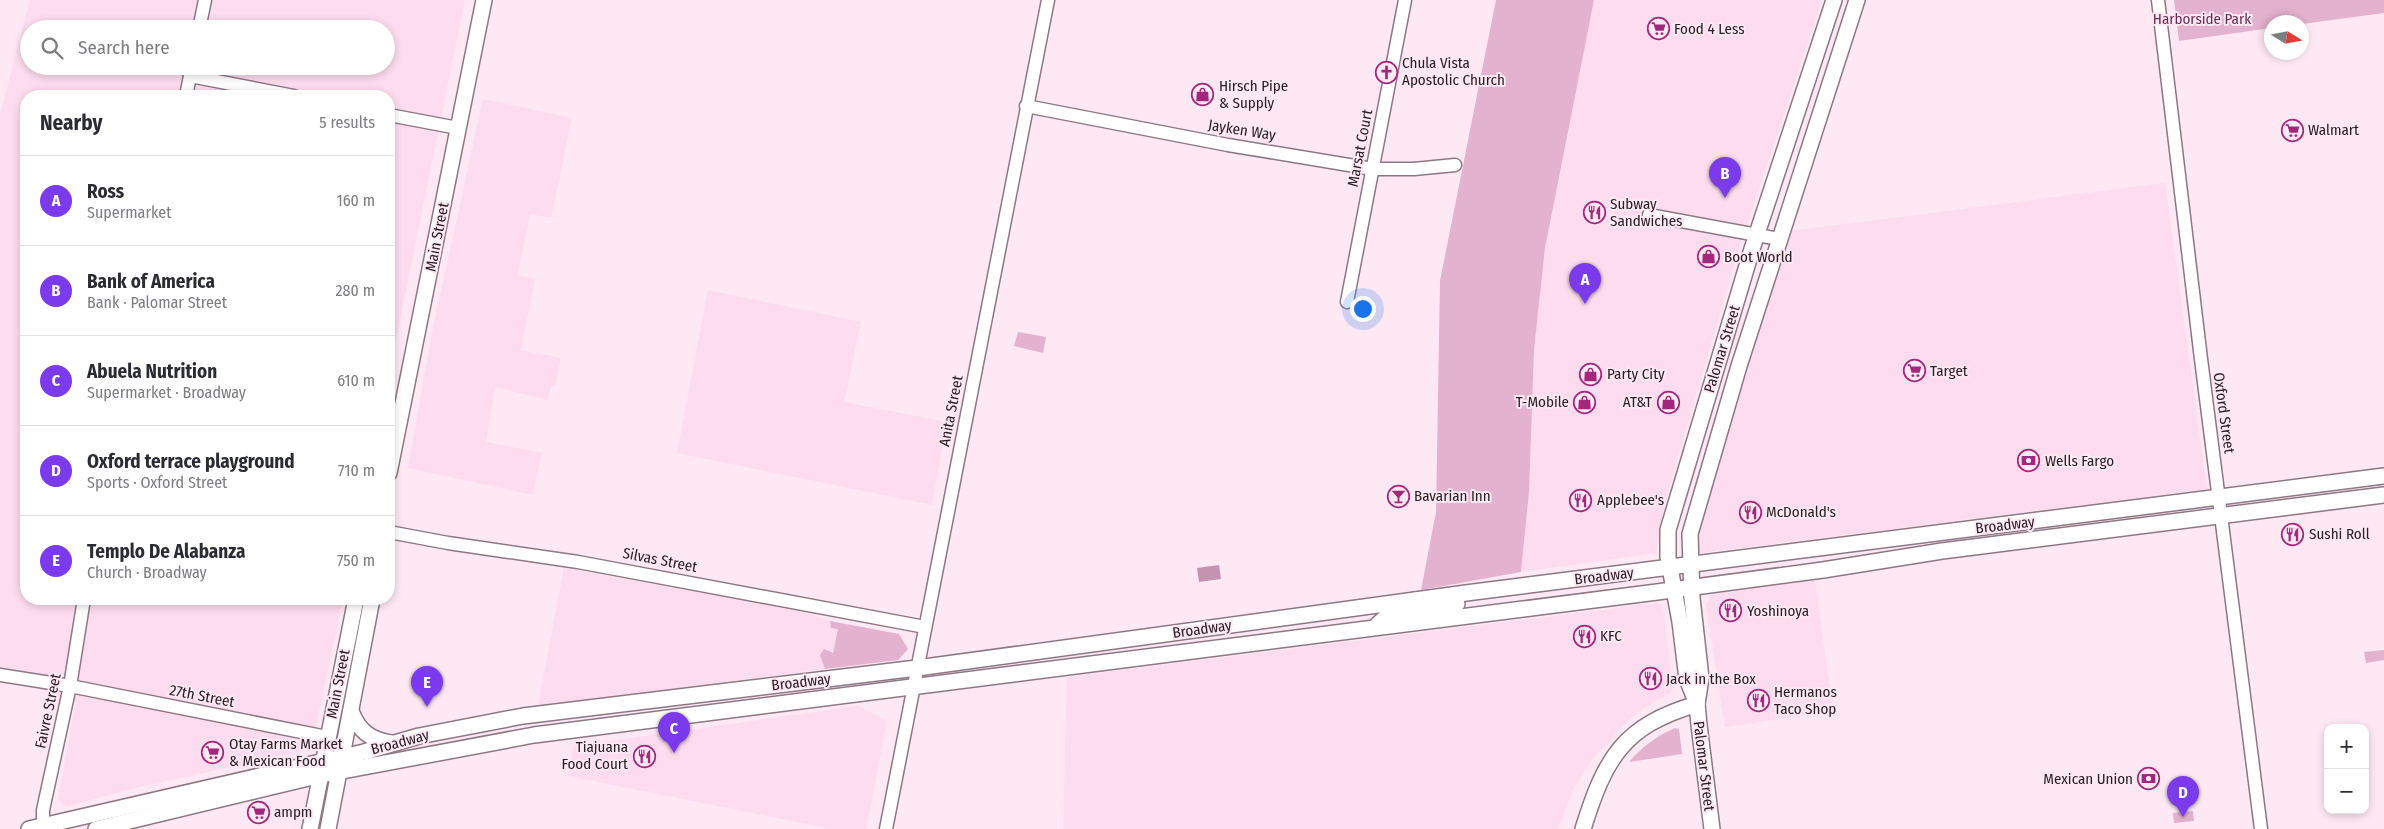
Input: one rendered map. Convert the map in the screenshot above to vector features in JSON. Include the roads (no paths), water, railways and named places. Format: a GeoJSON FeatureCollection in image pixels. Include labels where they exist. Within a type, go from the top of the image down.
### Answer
{"type":"FeatureCollection","features":[{"type":"Feature","properties":{"kind":"main road","name":"Main Street"},"geometry":{"type":"LineString","coordinates":[[395,443],[484,0]]}},
{"type":"Feature","properties":{"kind":"main road","name":"Palomar Street"},"geometry":{"type":"LineString","coordinates":[[1712,829],[1697,704],[1687,679],[1680,622],[1669,568],[1668,538],[1671,521],[1757,235],[1834,0]]}},
{"type":"Feature","properties":{"kind":"main road","name":"Palomar Street"},"geometry":{"type":"LineString","coordinates":[[1697,704],[1702,678],[1691,587],[1690,534],[1739,366],[1857,0]]}},
{"type":"Feature","properties":{"kind":"main road","name":"Broadway"},"geometry":{"type":"LineString","coordinates":[[340,764],[392,744],[435,732],[523,716],[917,668],[1466,593],[2384,476]]}},
{"type":"Feature","properties":{"kind":"main road","name":"Broadway"},"geometry":{"type":"LineString","coordinates":[[38,828],[322,767],[515,738],[914,685],[1672,590],[1942,551],[2384,495]]}},
{"type":"Feature","properties":{"kind":"main road"},"geometry":{"type":"LineString","coordinates":[[1939,533],[1942,551]]}},
{"type":"Feature","properties":{"kind":"main road"},"geometry":{"type":"LineString","coordinates":[[1425,621],[1426,612],[1458,604],[1466,593]]}},
{"type":"Feature","properties":{"kind":"main road"},"geometry":{"type":"LineString","coordinates":[[1375,627],[1387,616],[1412,612],[1416,606],[1415,600]]}},
{"type":"Feature","properties":{"kind":"main road","name":"Main Street"},"geometry":{"type":"LineString","coordinates":[[310,829],[355,605]]}},
{"type":"Feature","properties":{"kind":"main road","name":"Main Street"},"geometry":{"type":"LineString","coordinates":[[328,829],[371,605]]}},
{"type":"Feature","properties":{"kind":"main road"},"geometry":{"type":"LineString","coordinates":[[1206,628],[1209,648]]}},
{"type":"Feature","properties":{"kind":"main road"},"geometry":{"type":"LineString","coordinates":[[677,697],[677,716]]}},
{"type":"Feature","properties":{"kind":"main road"},"geometry":{"type":"LineString","coordinates":[[1583,829],[1595,789],[1611,758],[1621,746],[1640,728],[1666,713],[1697,704]]}},
{"type":"Feature","properties":{"kind":"main road"},"geometry":{"type":"LineString","coordinates":[[351,710],[355,722],[364,734],[376,740],[392,744]]}},
{"type":"Feature","properties":{"kind":"main road","name":"Broadway"},"geometry":{"type":"LineString","coordinates":[[96,829],[322,767]]}},
{"type":"Feature","properties":{"kind":"street"},"geometry":{"type":"LineString","coordinates":[[202,20],[205,0]]}},
{"type":"Feature","properties":{"kind":"street","name":"Anita Street"},"geometry":{"type":"LineString","coordinates":[[886,829],[1048,0]]}},
{"type":"Feature","properties":{"kind":"street","name":"Marsat Court"},"geometry":{"type":"LineString","coordinates":[[1348,302],[1405,0]]}},
{"type":"Feature","properties":{"kind":"street","name":"Oxford Street"},"geometry":{"type":"LineString","coordinates":[[2158,0],[2261,829]]}},
{"type":"Feature","properties":{"kind":"street"},"geometry":{"type":"LineString","coordinates":[[187,90],[190,75]]}},
{"type":"Feature","properties":{"kind":"street"},"geometry":{"type":"LineString","coordinates":[[207,75],[269,90]]}},
{"type":"Feature","properties":{"kind":"street","name":"Jayken Way"},"geometry":{"type":"LineString","coordinates":[[1026,106],[1228,146],[1373,169],[1414,169],[1455,165]]}},
{"type":"Feature","properties":{"kind":"street"},"geometry":{"type":"LineString","coordinates":[[395,116],[458,128]]}},
{"type":"Feature","properties":{"kind":"street"},"geometry":{"type":"LineString","coordinates":[[1649,215],[1779,239]]}},
{"type":"Feature","properties":{"kind":"street","name":"Silvas Street"},"geometry":{"type":"LineString","coordinates":[[395,533],[578,562],[925,627]]}},
{"type":"Feature","properties":{"kind":"street","name":"Faivre Street"},"geometry":{"type":"LineString","coordinates":[[38,828],[70,686],[83,605]]}},
{"type":"Feature","properties":{"kind":"street","name":"27th Street"},"geometry":{"type":"LineString","coordinates":[[0,675],[70,686],[328,737]]}},
{"type":"Feature","properties":{"kind":"place","name":"Food 4 Less"},"geometry":{"type":"Point","coordinates":[1658,29]}},
{"type":"Feature","properties":{"kind":"place","name":"Chula Vista Apostolic Church"},"geometry":{"type":"Point","coordinates":[1386,72]}},
{"type":"Feature","properties":{"kind":"place","name":"Hirsch Pipe & Supply"},"geometry":{"type":"Point","coordinates":[1203,95]}},
{"type":"Feature","properties":{"kind":"place","name":"Walmart"},"geometry":{"type":"Point","coordinates":[2292,130]}},
{"type":"Feature","properties":{"kind":"place","name":"Bank of America"},"geometry":{"type":"Point","coordinates":[1725,198]}},
{"type":"Feature","properties":{"kind":"place","name":"Subway Sandwiches"},"geometry":{"type":"Point","coordinates":[1594,213]}},
{"type":"Feature","properties":{"kind":"place","name":"Boot World"},"geometry":{"type":"Point","coordinates":[1708,257]}},
{"type":"Feature","properties":{"kind":"place","name":"Ross"},"geometry":{"type":"Point","coordinates":[1585,304]}},
{"type":"Feature","properties":{"kind":"place","name":"Target"},"geometry":{"type":"Point","coordinates":[1914,371]}},
{"type":"Feature","properties":{"kind":"place","name":"Party City"},"geometry":{"type":"Point","coordinates":[1591,374]}},
{"type":"Feature","properties":{"kind":"place","name":"T-Mobile"},"geometry":{"type":"Point","coordinates":[1585,402]}},
{"type":"Feature","properties":{"kind":"place","name":"AT&T"},"geometry":{"type":"Point","coordinates":[1668,402]}},
{"type":"Feature","properties":{"kind":"place","name":"Wells Fargo"},"geometry":{"type":"Point","coordinates":[2029,461]}},
{"type":"Feature","properties":{"kind":"place","name":"Bavarian Inn"},"geometry":{"type":"Point","coordinates":[1398,496]}},
{"type":"Feature","properties":{"kind":"place","name":"Applebee's"},"geometry":{"type":"Point","coordinates":[1581,500]}},
{"type":"Feature","properties":{"kind":"place","name":"McDonald's"},"geometry":{"type":"Point","coordinates":[1750,512]}},
{"type":"Feature","properties":{"kind":"place","name":"Sushi Roll"},"geometry":{"type":"Point","coordinates":[2293,534]}},
{"type":"Feature","properties":{"kind":"place","name":"Yoshinoya"},"geometry":{"type":"Point","coordinates":[1731,611]}},
{"type":"Feature","properties":{"kind":"place","name":"KFC"},"geometry":{"type":"Point","coordinates":[1584,636]}},
{"type":"Feature","properties":{"kind":"place","name":"Jack in the Box"},"geometry":{"type":"Point","coordinates":[1650,679]}},
{"type":"Feature","properties":{"kind":"place","name":"Hermanos Taco Shop"},"geometry":{"type":"Point","coordinates":[1758,701]}},
{"type":"Feature","properties":{"kind":"place","name":"Templo De Alabanza"},"geometry":{"type":"Point","coordinates":[427,707]}},
{"type":"Feature","properties":{"kind":"place","name":"Otay Farms Market & Mexican Food"},"geometry":{"type":"Point","coordinates":[213,753]}},
{"type":"Feature","properties":{"kind":"place","name":"Abuela Nutrition"},"geometry":{"type":"Point","coordinates":[674,753]}},
{"type":"Feature","properties":{"kind":"place","name":"Tiajuana Food Court"},"geometry":{"type":"Point","coordinates":[644,756]}},
{"type":"Feature","properties":{"kind":"place","name":"Mexican Union"},"geometry":{"type":"Point","coordinates":[2149,779]}},
{"type":"Feature","properties":{"kind":"place","name":"ampm"},"geometry":{"type":"Point","coordinates":[258,812]}},
{"type":"Feature","properties":{"kind":"place","name":"Oxford terrace playground"},"geometry":{"type":"Point","coordinates":[2183,817]}},
{"type":"Feature","properties":{"kind":"park label","name":"Harborside Park"},"geometry":{"type":"Point","coordinates":[2202,19]}}]}
